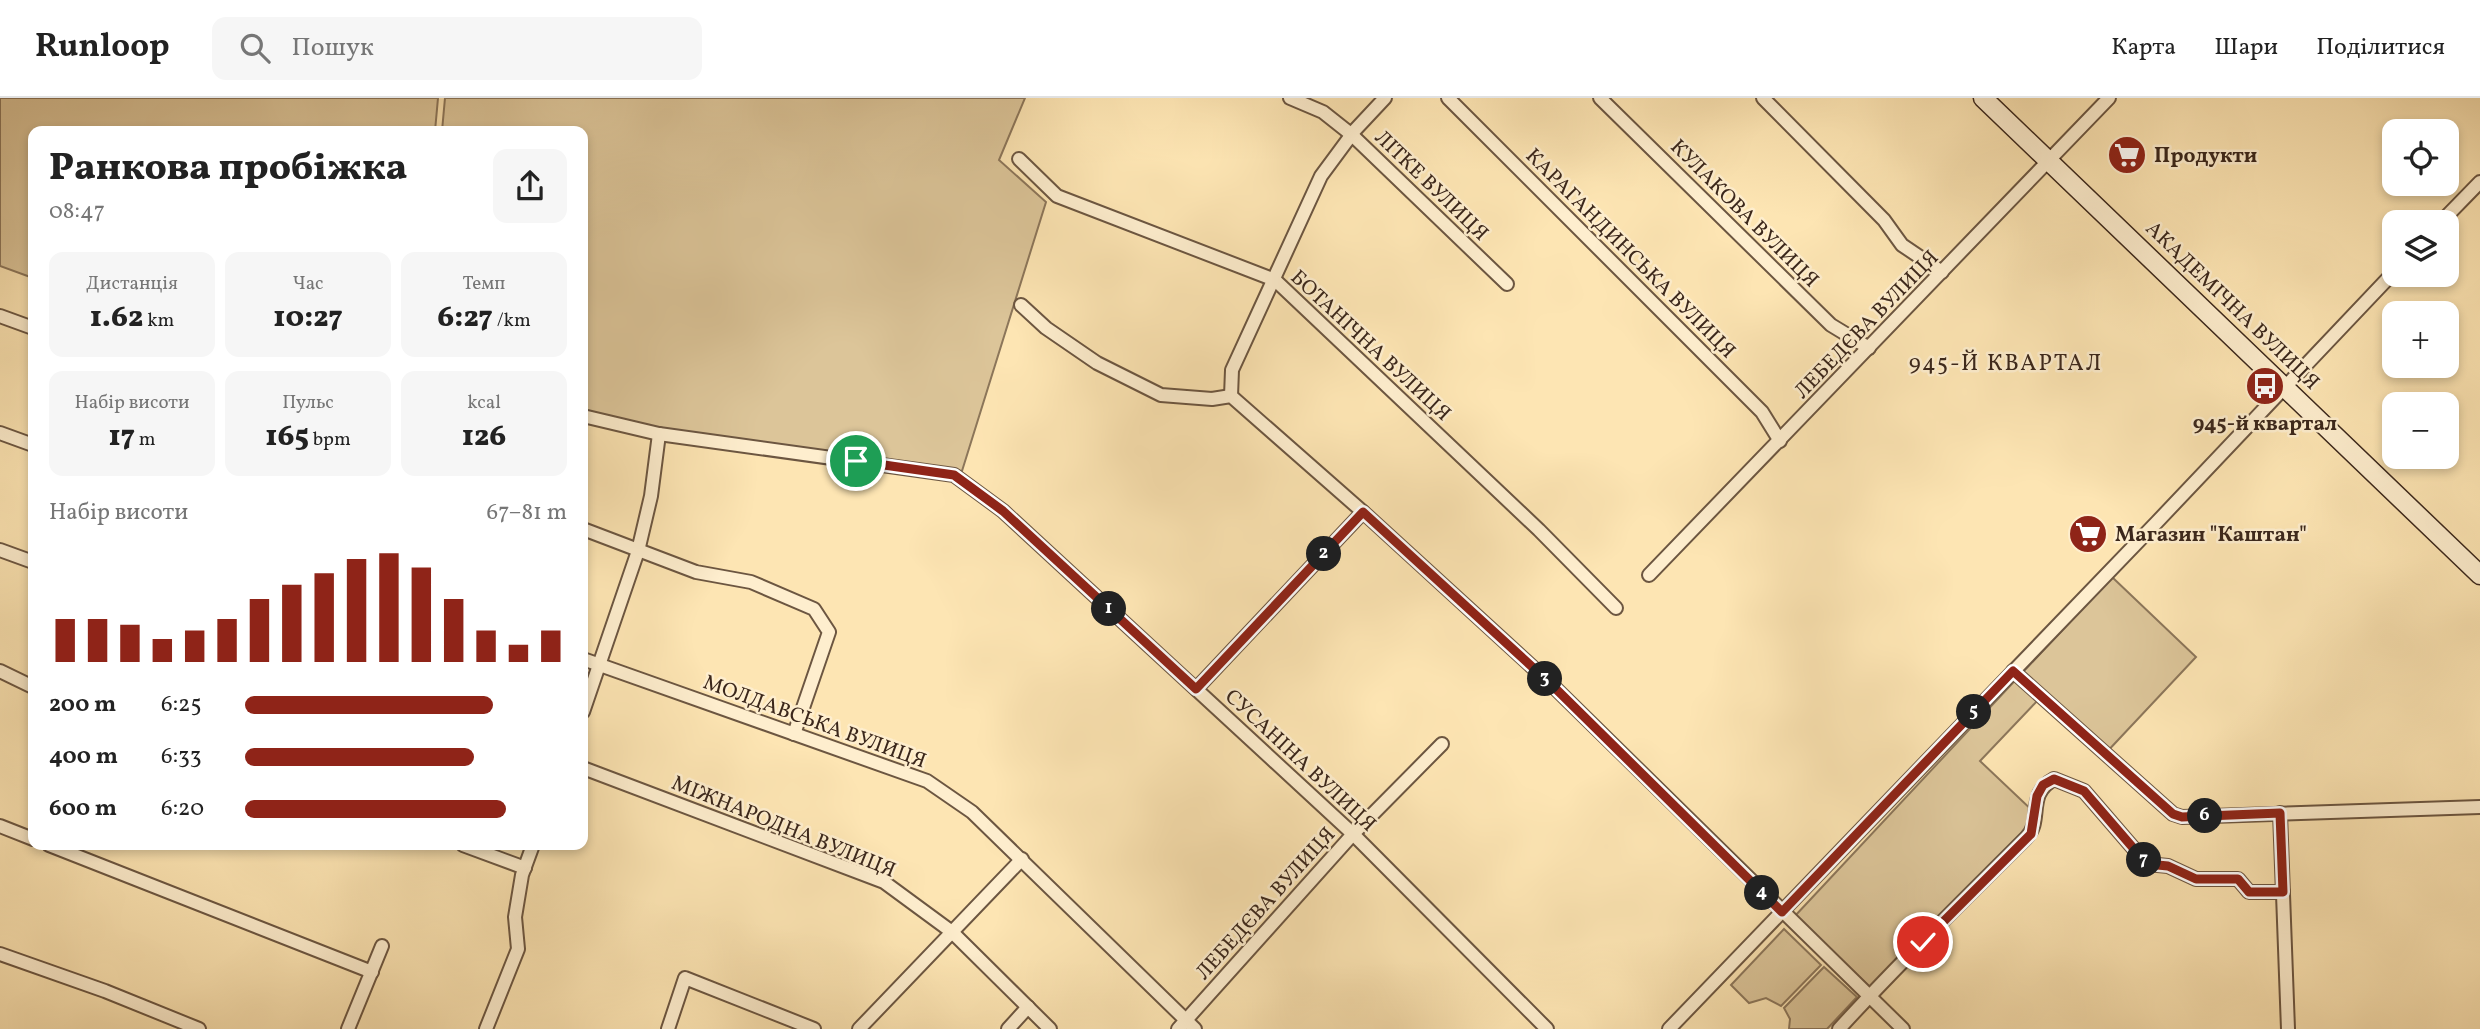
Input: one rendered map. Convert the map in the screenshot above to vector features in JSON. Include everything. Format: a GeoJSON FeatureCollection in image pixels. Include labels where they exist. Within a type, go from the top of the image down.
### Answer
{"type":"FeatureCollection","features":[{"type":"Feature","properties":{"kind":"main road","name":"АКАДЕМІЧНА ВУЛИЦЯ"},"geometry":{"type":"LineString","coordinates":[[1983,98],[2480,575]]}},
{"type":"Feature","properties":{"kind":"street","name":"ЛІТКЕ ВУЛИЦЯ"},"geometry":{"type":"LineString","coordinates":[[1290,98],[1323,112],[1352,135],[1507,284]]}},
{"type":"Feature","properties":{"kind":"street"},"geometry":{"type":"LineString","coordinates":[[1231,396],[1232,370],[1321,176],[1385,98]]}},
{"type":"Feature","properties":{"kind":"street","name":"КАРАГАНДИНСЬКА ВУЛИЦЯ"},"geometry":{"type":"LineString","coordinates":[[1448,98],[1762,412],[1780,441]]}},
{"type":"Feature","properties":{"kind":"street","name":"КУЛАКОВА ВУЛИЦЯ"},"geometry":{"type":"LineString","coordinates":[[1600,98],[1831,325],[1869,348]]}},
{"type":"Feature","properties":{"kind":"street"},"geometry":{"type":"LineString","coordinates":[[1763,98],[1884,220],[1902,246],[1942,272]]}},
{"type":"Feature","properties":{"kind":"street","name":"ЛЕБЕДЄВА ВУЛИЦЯ"},"geometry":{"type":"LineString","coordinates":[[1649,575],[2109,98]]}},
{"type":"Feature","properties":{"kind":"street","name":"БОТАНІЧНА ВУЛИЦЯ"},"geometry":{"type":"LineString","coordinates":[[1018,159],[1057,196],[1275,280],[1539,530],[1616,608]]}},
{"type":"Feature","properties":{"kind":"street"},"geometry":{"type":"LineString","coordinates":[[2453,210],[2480,182]]}},
{"type":"Feature","properties":{"kind":"street"},"geometry":{"type":"LineString","coordinates":[[1669,1029],[2382,285]]}},
{"type":"Feature","properties":{"kind":"street"},"geometry":{"type":"LineString","coordinates":[[1021,305],[1046,328],[1097,363],[1161,395],[1212,399],[1231,396]]}},
{"type":"Feature","properties":{"kind":"street"},"geometry":{"type":"LineString","coordinates":[[0,316],[28,326]]}},
{"type":"Feature","properties":{"kind":"street"},"geometry":{"type":"LineString","coordinates":[[1231,396],[1363,512],[1552,685],[1903,1029]]}},
{"type":"Feature","properties":{"kind":"street"},"geometry":{"type":"LineString","coordinates":[[588,417],[659,434],[651,496],[638,551],[588,697]]}},
{"type":"Feature","properties":{"kind":"street"},"geometry":{"type":"LineString","coordinates":[[0,433],[28,443]]}},
{"type":"Feature","properties":{"kind":"street","name":"СУСАНІНА ВУЛИЦЯ"},"geometry":{"type":"LineString","coordinates":[[659,434],[954,475],[1003,511],[1353,834],[1548,1029]]}},
{"type":"Feature","properties":{"kind":"street"},"geometry":{"type":"LineString","coordinates":[[1196,689],[1363,512]]}},
{"type":"Feature","properties":{"kind":"street"},"geometry":{"type":"LineString","coordinates":[[588,531],[696,572],[751,582],[814,609],[829,632],[794,734]]}},
{"type":"Feature","properties":{"kind":"street"},"geometry":{"type":"LineString","coordinates":[[0,550],[28,560]]}},
{"type":"Feature","properties":{"kind":"street","name":"МОЛДАВСЬКА ВУЛИЦЯ"},"geometry":{"type":"LineString","coordinates":[[588,661],[927,781],[972,812],[1022,859],[1186,1026]]}},
{"type":"Feature","properties":{"kind":"street"},"geometry":{"type":"LineString","coordinates":[[0,671],[28,685]]}},
{"type":"Feature","properties":{"kind":"street"},"geometry":{"type":"LineString","coordinates":[[2013,671],[2173,814],[2182,817],[2480,807]]}},
{"type":"Feature","properties":{"kind":"street","name":"ЛЕБЕДЄВА ВУЛИЦЯ"},"geometry":{"type":"LineString","coordinates":[[1186,1026],[1353,834],[1441,744]]}},
{"type":"Feature","properties":{"kind":"street","name":"МІЖНАРОДНА ВУЛИЦЯ"},"geometry":{"type":"LineString","coordinates":[[588,770],[884,882],[952,932],[1050,1029]]}},
{"type":"Feature","properties":{"kind":"street"},"geometry":{"type":"LineString","coordinates":[[1839,1029],[2031,834],[2037,796],[2043,785],[2054,779],[2084,791],[2147,864],[2168,866],[2196,879],[2238,879],[2249,892],[2283,892]]}},
{"type":"Feature","properties":{"kind":"street"},"geometry":{"type":"LineString","coordinates":[[2280,813],[2288,1029]]}},
{"type":"Feature","properties":{"kind":"street"},"geometry":{"type":"LineString","coordinates":[[0,826],[28,837]]}},
{"type":"Feature","properties":{"kind":"street"},"geometry":{"type":"LineString","coordinates":[[63,850],[372,972]]}},
{"type":"Feature","properties":{"kind":"street"},"geometry":{"type":"LineString","coordinates":[[476,850],[525,868]]}},
{"type":"Feature","properties":{"kind":"street"},"geometry":{"type":"LineString","coordinates":[[486,1029],[518,949],[515,917],[531,850]]}},
{"type":"Feature","properties":{"kind":"street"},"geometry":{"type":"LineString","coordinates":[[859,1029],[1022,859]]}},
{"type":"Feature","properties":{"kind":"street"},"geometry":{"type":"LineString","coordinates":[[348,1029],[382,946]]}},
{"type":"Feature","properties":{"kind":"street"},"geometry":{"type":"LineString","coordinates":[[0,954],[105,991],[199,1029]]}},
{"type":"Feature","properties":{"kind":"street"},"geometry":{"type":"LineString","coordinates":[[668,1029],[685,978],[814,1029]]}},
{"type":"Feature","properties":{"kind":"street"},"geometry":{"type":"LineString","coordinates":[[1008,1029],[1028,1007]]}},
{"type":"Feature","properties":{"kind":"shaded area"},"geometry":{"type":"Polygon","coordinates":[[[0,98],[438,98],[435,126],[28,126],[28,276],[0,266],[0,98]]]}},
{"type":"Feature","properties":{"kind":"shaded area"},"geometry":{"type":"Polygon","coordinates":[[[445,98],[1025,98],[999,160],[1046,202],[962,471],[671,433],[588,413],[588,126],[442,126],[445,98]]]}},
{"type":"Feature","properties":{"kind":"shaded area"},"geometry":{"type":"Polygon","coordinates":[[[2112,577],[2196,657],[2103,756],[2040,698],[1980,761],[2038,816],[1870,987],[1794,917],[2112,577]]]}},
{"type":"Feature","properties":{"kind":"shaded area"},"geometry":{"type":"Polygon","coordinates":[[[1784,929],[1821,965],[1781,1006],[1766,998],[1749,1003],[1731,985],[1784,929]]]}},
{"type":"Feature","properties":{"kind":"shaded area"},"geometry":{"type":"Polygon","coordinates":[[[1824,967],[1857,997],[1827,1029],[1789,1029],[1790,1019],[1784,1008],[1824,967]]]}},
{"type":"Feature","properties":{"kind":"place","name":"Продукти"},"geometry":{"type":"Point","coordinates":[2127,155]}},
{"type":"Feature","properties":{"kind":"place","name":"945-й квартал"},"geometry":{"type":"Point","coordinates":[2265,386]}},
{"type":"Feature","properties":{"kind":"place","name":"Магазин \"Каштан\""},"geometry":{"type":"Point","coordinates":[2088,534]}},
{"type":"Feature","properties":{"kind":"district","name":"945-Й КВАРТАЛ"},"geometry":{"type":"Point","coordinates":[2006,362]}},
{"type":"Feature","properties":{"kind":"route"},"geometry":{"type":"LineString","coordinates":[[856,461],[954,475],[1003,511],[1196,689],[1363,512],[1552,685],[1782,912],[2013,671],[2173,814],[2182,817],[2280,813],[2283,892],[2249,892],[2238,879],[2196,879],[2168,866],[2147,864],[2084,791],[2054,779],[2043,785],[2037,796],[2031,834],[1923,942]]}}]}
